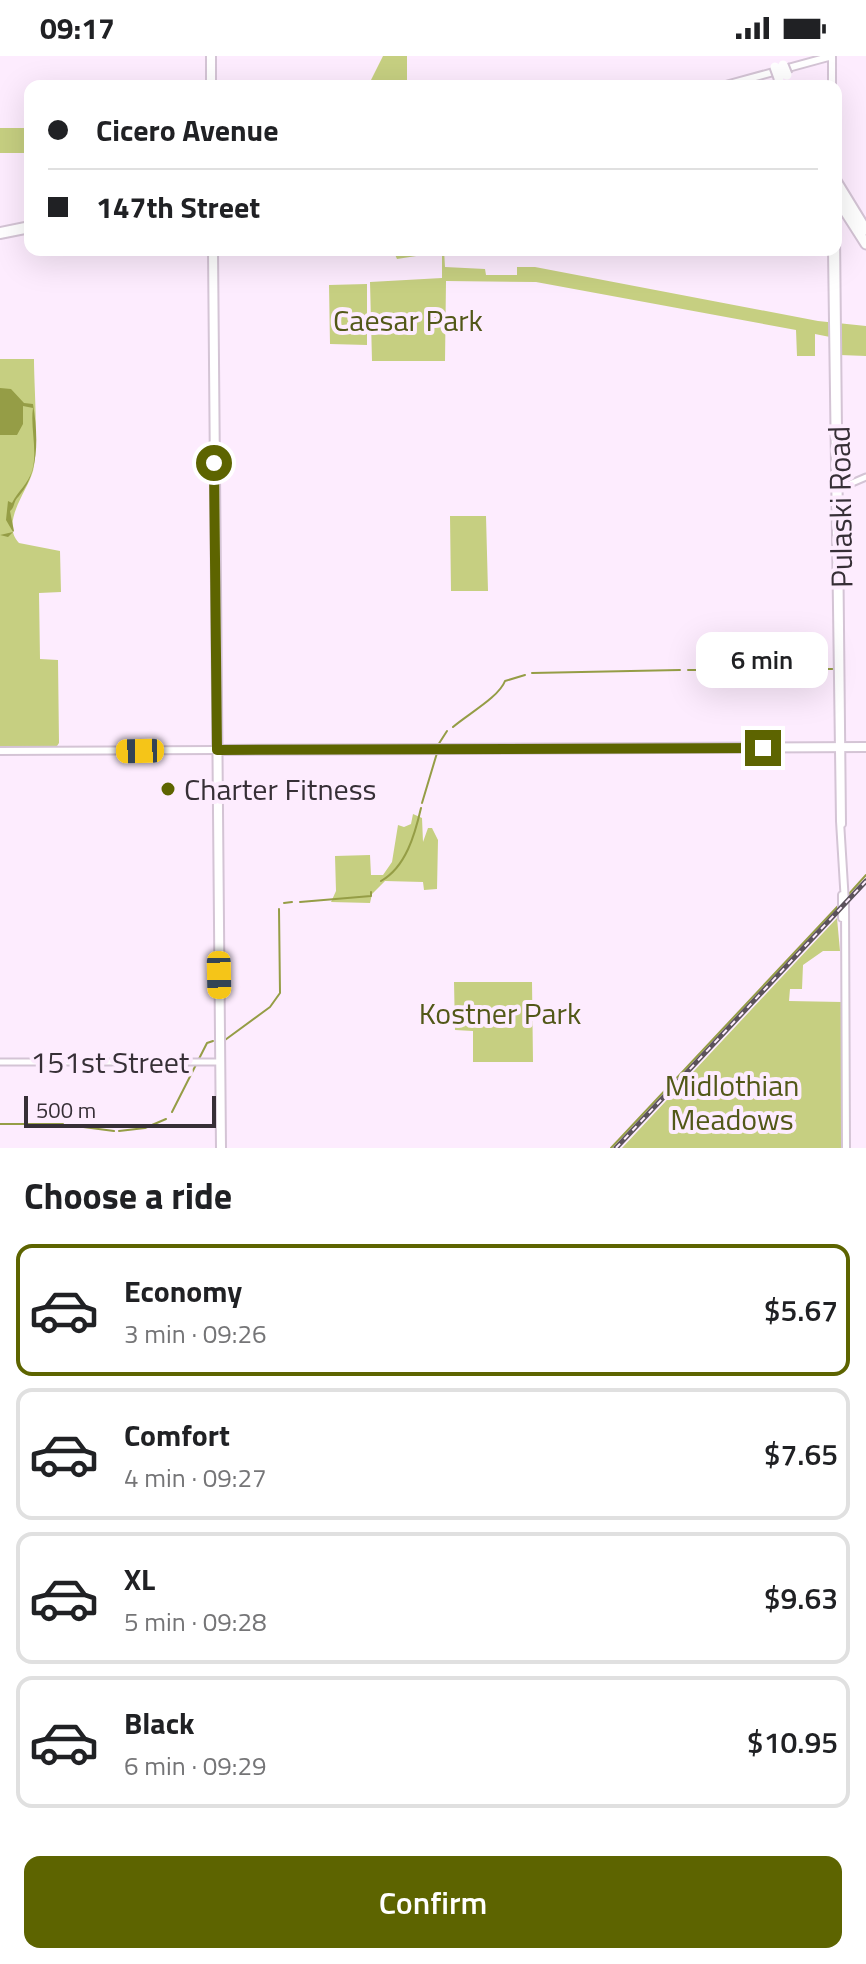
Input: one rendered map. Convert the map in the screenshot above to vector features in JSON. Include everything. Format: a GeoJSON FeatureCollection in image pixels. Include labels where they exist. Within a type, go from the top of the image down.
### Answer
{"type":"FeatureCollection","features":[{"type":"Feature","properties":{"kind":"highway"},"geometry":{"type":"LineString","coordinates":[[771,56],[779,63],[783,80]]}},
{"type":"Feature","properties":{"kind":"highway"},"geometry":{"type":"LineString","coordinates":[[842,191],[866,230]]}},
{"type":"Feature","properties":{"kind":"highway"},"geometry":{"type":"LineString","coordinates":[[842,207],[866,244]]}},
{"type":"Feature","properties":{"kind":"main road"},"geometry":{"type":"LineString","coordinates":[[211,56],[211,80]]}},
{"type":"Feature","properties":{"kind":"main road"},"geometry":{"type":"LineString","coordinates":[[744,80],[832,56]]}},
{"type":"Feature","properties":{"kind":"main road"},"geometry":{"type":"LineString","coordinates":[[759,80],[832,56]]}},
{"type":"Feature","properties":{"kind":"main road"},"geometry":{"type":"LineString","coordinates":[[832,56],[832,80]]}},
{"type":"Feature","properties":{"kind":"main road"},"geometry":{"type":"LineString","coordinates":[[0,233],[24,228]]}},
{"type":"Feature","properties":{"kind":"main road"},"geometry":{"type":"LineString","coordinates":[[213,256],[221,1148]]}},
{"type":"Feature","properties":{"kind":"main road","name":"Pulaski Road"},"geometry":{"type":"LineString","coordinates":[[832,256],[838,489]]}},
{"type":"Feature","properties":{"kind":"main road","name":"Pulaski Road"},"geometry":{"type":"LineString","coordinates":[[836,256],[846,1148]]}},
{"type":"Feature","properties":{"kind":"main road"},"geometry":{"type":"LineString","coordinates":[[0,751],[866,747]]}},
{"type":"Feature","properties":{"kind":"street"},"geometry":{"type":"LineString","coordinates":[[838,489],[866,477]]}},
{"type":"Feature","properties":{"kind":"street","name":"151st Street"},"geometry":{"type":"LineString","coordinates":[[0,1062],[220,1062]]}},
{"type":"Feature","properties":{"kind":"green space"},"geometry":{"type":"Polygon","coordinates":[[[383,56],[407,56],[407,80],[371,80],[383,56]]]}},
{"type":"Feature","properties":{"kind":"green space"},"geometry":{"type":"Polygon","coordinates":[[[0,128],[24,128],[24,153],[0,153],[0,128]]]}},
{"type":"Feature","properties":{"kind":"green space","name":"Caesar Park"},"geometry":{"type":"Polygon","coordinates":[[[444,256],[445,267],[485,269],[486,275],[517,275],[517,267],[535,267],[818,321],[866,326],[866,356],[840,355],[840,339],[815,334],[815,356],[797,356],[796,330],[536,282],[446,281],[445,361],[372,361],[370,282],[442,278],[444,256]]]}},
{"type":"Feature","properties":{"kind":"green space"},"geometry":{"type":"Polygon","coordinates":[[[367,284],[367,345],[330,344],[329,285],[367,284]]]}},
{"type":"Feature","properties":{"kind":"green space"},"geometry":{"type":"Polygon","coordinates":[[[0,359],[34,359],[35,460],[12,526],[19,543],[60,551],[61,592],[39,593],[40,659],[58,660],[59,743],[55,749],[0,749],[0,359]]]}},
{"type":"Feature","properties":{"kind":"green space"},"geometry":{"type":"Polygon","coordinates":[[[450,516],[486,516],[488,591],[451,591],[450,516]]]}},
{"type":"Feature","properties":{"kind":"green space"},"geometry":{"type":"Polygon","coordinates":[[[413,814],[422,818],[423,842],[428,828],[432,828],[438,840],[437,889],[424,890],[423,882],[385,881],[372,894],[370,903],[331,902],[336,891],[335,856],[370,855],[371,875],[383,875],[392,862],[398,825],[404,827],[411,824],[413,814]]]}},
{"type":"Feature","properties":{"kind":"green space","name":"Midlothian Meadows"},"geometry":{"type":"Polygon","coordinates":[[[837,918],[840,951],[823,951],[803,965],[802,989],[790,989],[789,1001],[842,1002],[843,1148],[622,1148],[837,918]]]}},
{"type":"Feature","properties":{"kind":"green space","name":"Kostner Park"},"geometry":{"type":"Polygon","coordinates":[[[454,982],[532,982],[533,1062],[473,1062],[473,1031],[455,1030],[454,982]]]}},
{"type":"Feature","properties":{"kind":"shaded area"},"geometry":{"type":"Polygon","coordinates":[[[0,388],[11,389],[24,403],[33,404],[36,428],[36,453],[31,476],[10,511],[13,532],[6,520],[8,501],[12,503],[32,471],[33,408],[23,406],[23,424],[17,435],[0,435],[0,388]]]}},
{"type":"Feature","properties":{"kind":"waterway"},"geometry":{"type":"LineString","coordinates":[[766,670],[797,669]]}},
{"type":"Feature","properties":{"kind":"waterway"},"geometry":{"type":"LineString","coordinates":[[805,669],[834,669]]}},
{"type":"Feature","properties":{"kind":"waterway"},"geometry":{"type":"LineString","coordinates":[[532,673],[680,670]]}},
{"type":"Feature","properties":{"kind":"waterway"},"geometry":{"type":"LineString","coordinates":[[688,670],[759,670]]}},
{"type":"Feature","properties":{"kind":"waterway"},"geometry":{"type":"LineString","coordinates":[[453,727],[490,699],[505,681],[525,675]]}},
{"type":"Feature","properties":{"kind":"waterway"},"geometry":{"type":"LineString","coordinates":[[438,745],[447,731]]}},
{"type":"Feature","properties":{"kind":"waterway"},"geometry":{"type":"LineString","coordinates":[[422,803],[437,753]]}},
{"type":"Feature","properties":{"kind":"waterway"},"geometry":{"type":"LineString","coordinates":[[381,881],[403,859],[421,808]]}},
{"type":"Feature","properties":{"kind":"waterway"},"geometry":{"type":"LineString","coordinates":[[848,895],[866,875]]}},
{"type":"Feature","properties":{"kind":"waterway"},"geometry":{"type":"LineString","coordinates":[[300,902],[371,896],[371,892]]}},
{"type":"Feature","properties":{"kind":"waterway"},"geometry":{"type":"LineString","coordinates":[[284,903],[292,902]]}},
{"type":"Feature","properties":{"kind":"waterway"},"geometry":{"type":"LineString","coordinates":[[611,1148],[838,906]]}},
{"type":"Feature","properties":{"kind":"waterway"},"geometry":{"type":"LineString","coordinates":[[225,1040],[270,1007],[280,993],[279,909]]}},
{"type":"Feature","properties":{"kind":"waterway"},"geometry":{"type":"LineString","coordinates":[[172,1112],[207,1043],[213,1041]]}},
{"type":"Feature","properties":{"kind":"waterway"},"geometry":{"type":"LineString","coordinates":[[119,1131],[145,1128],[166,1119]]}},
{"type":"Feature","properties":{"kind":"waterway"},"geometry":{"type":"LineString","coordinates":[[0,1124],[63,1124]]}},
{"type":"Feature","properties":{"kind":"waterway"},"geometry":{"type":"LineString","coordinates":[[68,1125],[114,1131]]}},
{"type":"Feature","properties":{"kind":"railway"},"geometry":{"type":"LineString","coordinates":[[616,1148],[866,881]]}},
{"type":"Feature","properties":{"kind":"place","name":"Charter Fitness"},"geometry":{"type":"Point","coordinates":[168,789]}},
{"type":"Feature","properties":{"kind":"route"},"geometry":{"type":"LineString","coordinates":[[214,463],[217,750],[763,748]]}}]}
